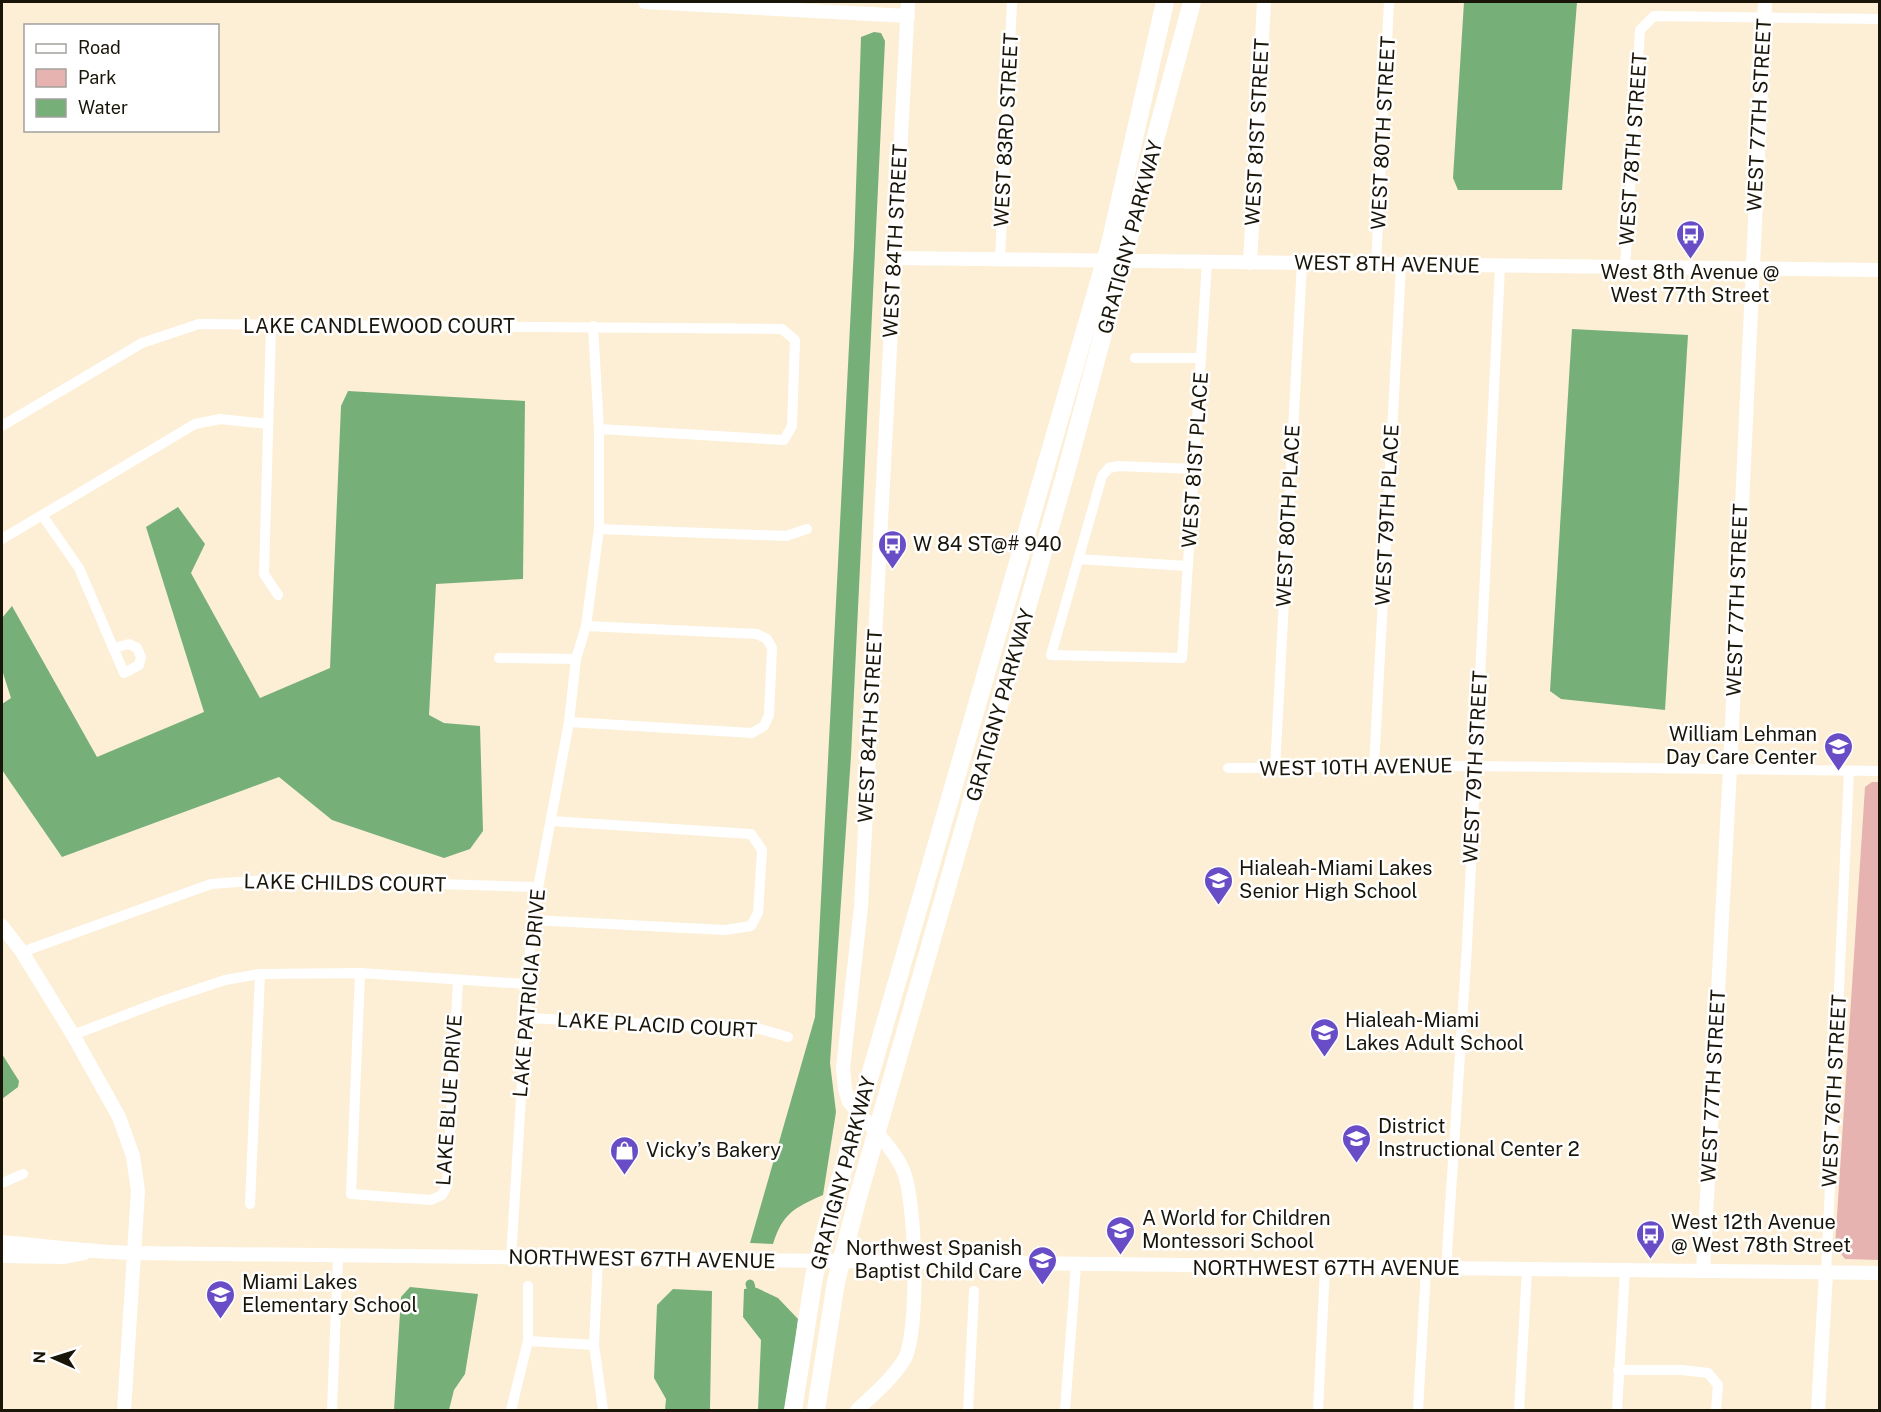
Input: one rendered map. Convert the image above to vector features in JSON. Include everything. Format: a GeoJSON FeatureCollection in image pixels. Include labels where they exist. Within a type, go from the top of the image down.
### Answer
{"type":"FeatureCollection","features":[{"type":"Feature","properties":{"kind":"highway","name":"GRATIGNY PARKWAY"},"geometry":{"type":"LineString","coordinates":[[793,1410],[814,1277],[864,1093],[1110,244],[1165,2]]}},
{"type":"Feature","properties":{"kind":"highway","name":"GRATIGNY PARKWAY"},"geometry":{"type":"LineString","coordinates":[[816,1410],[836,1282],[1120,279],[1192,2]]}},
{"type":"Feature","properties":{"kind":"street"},"geometry":{"type":"LineString","coordinates":[[645,2],[908,9]]}},
{"type":"Feature","properties":{"kind":"street","name":"WEST 83RD STREET"},"geometry":{"type":"LineString","coordinates":[[999,259],[1012,2]]}},
{"type":"Feature","properties":{"kind":"street","name":"WEST 81ST STREET"},"geometry":{"type":"LineString","coordinates":[[1250,263],[1264,2]]}},
{"type":"Feature","properties":{"kind":"street","name":"WEST 80TH STREET"},"geometry":{"type":"LineString","coordinates":[[1376,264],[1389,2]]}},
{"type":"Feature","properties":{"kind":"street","name":"WEST 77TH STREET"},"geometry":{"type":"LineString","coordinates":[[1703,1271],[1730,769],[1751,268],[1765,2]]}},
{"type":"Feature","properties":{"kind":"street","name":"WEST 84TH STREET"},"geometry":{"type":"LineString","coordinates":[[857,1410],[904,1360],[911,1341],[913,1262],[909,1190],[903,1169],[849,1102],[843,1068],[861,907],[908,9]]}},
{"type":"Feature","properties":{"kind":"street","name":"WEST 78TH STREET"},"geometry":{"type":"LineString","coordinates":[[1625,267],[1640,30],[1654,16],[1764,17]]}},
{"type":"Feature","properties":{"kind":"street"},"geometry":{"type":"LineString","coordinates":[[1764,17],[1880,19]]}},
{"type":"Feature","properties":{"kind":"street","name":"WEST 8TH AVENUE"},"geometry":{"type":"LineString","coordinates":[[894,258],[1880,270]]}},
{"type":"Feature","properties":{"kind":"street","name":"WEST 81ST PLACE"},"geometry":{"type":"LineString","coordinates":[[1078,559],[1051,654],[1182,658],[1196,469],[1207,262]]}},
{"type":"Feature","properties":{"kind":"street","name":"WEST 80TH PLACE"},"geometry":{"type":"LineString","coordinates":[[1275,769],[1302,263]]}},
{"type":"Feature","properties":{"kind":"street","name":"WEST 79TH PLACE"},"geometry":{"type":"LineString","coordinates":[[1374,766],[1401,264]]}},
{"type":"Feature","properties":{"kind":"street","name":"WEST 79TH STREET"},"geometry":{"type":"LineString","coordinates":[[1446,1269],[1460,1079],[1500,266]]}},
{"type":"Feature","properties":{"kind":"street","name":"LAKE CANDLEWOOD COURT"},"geometry":{"type":"LineString","coordinates":[[2,426],[142,343],[199,324],[271,327],[593,326],[782,329],[795,340],[792,426],[784,440],[599,429]]}},
{"type":"Feature","properties":{"kind":"street","name":"LAKE PATRICIA DRIVE"},"geometry":{"type":"LineString","coordinates":[[511,1258],[526,1018],[526,984],[532,920],[536,887],[569,722],[576,658],[586,626],[599,529],[599,429],[593,326]]}},
{"type":"Feature","properties":{"kind":"street"},"geometry":{"type":"LineString","coordinates":[[271,327],[264,574],[278,595]]}},
{"type":"Feature","properties":{"kind":"street"},"geometry":{"type":"LineString","coordinates":[[1135,358],[1201,358]]}},
{"type":"Feature","properties":{"kind":"street"},"geometry":{"type":"LineString","coordinates":[[2,539],[195,424],[220,419],[268,424]]}},
{"type":"Feature","properties":{"kind":"street"},"geometry":{"type":"LineString","coordinates":[[1188,566],[1078,559],[1102,476],[1109,468],[1118,466],[1196,469]]}},
{"type":"Feature","properties":{"kind":"street"},"geometry":{"type":"LineString","coordinates":[[42,514],[79,568],[113,648],[124,673],[138,665],[141,657],[137,648],[129,644],[113,648]]}},
{"type":"Feature","properties":{"kind":"street"},"geometry":{"type":"LineString","coordinates":[[599,529],[786,536],[807,529]]}},
{"type":"Feature","properties":{"kind":"street"},"geometry":{"type":"LineString","coordinates":[[569,722],[752,733],[764,726],[770,715],[772,648],[767,639],[757,634],[586,626]]}},
{"type":"Feature","properties":{"kind":"street"},"geometry":{"type":"LineString","coordinates":[[499,658],[576,658]]}},
{"type":"Feature","properties":{"kind":"street","name":"WEST 10TH AVENUE"},"geometry":{"type":"LineString","coordinates":[[1228,768],[1475,766],[1880,771]]}},
{"type":"Feature","properties":{"kind":"street","name":"WEST 76TH STREET"},"geometry":{"type":"LineString","coordinates":[[1818,1410],[1849,771]]}},
{"type":"Feature","properties":{"kind":"street"},"geometry":{"type":"LineString","coordinates":[[532,920],[725,930],[751,926],[758,913],[762,850],[751,834],[551,821]]}},
{"type":"Feature","properties":{"kind":"street","name":"LAKE CHILDS COURT"},"geometry":{"type":"LineString","coordinates":[[22,952],[211,884],[278,879],[536,887]]}},
{"type":"Feature","properties":{"kind":"street"},"geometry":{"type":"LineString","coordinates":[[2,926],[22,952],[74,1035],[119,1117],[133,1156],[138,1191],[124,1410]]}},
{"type":"Feature","properties":{"kind":"street"},"geometry":{"type":"LineString","coordinates":[[74,1035],[204,987],[260,974],[360,973],[526,984]]}},
{"type":"Feature","properties":{"kind":"street","name":"LAKE BLUE DRIVE"},"geometry":{"type":"LineString","coordinates":[[360,973],[351,1194],[431,1200],[442,1195],[447,1186],[458,980]]}},
{"type":"Feature","properties":{"kind":"street"},"geometry":{"type":"LineString","coordinates":[[250,1204],[260,974]]}},
{"type":"Feature","properties":{"kind":"street","name":"LAKE PLACID COURT"},"geometry":{"type":"LineString","coordinates":[[526,1018],[760,1029],[788,1037]]}},
{"type":"Feature","properties":{"kind":"street"},"geometry":{"type":"LineString","coordinates":[[2,1183],[23,1174]]}},
{"type":"Feature","properties":{"kind":"street","name":"NORTHWEST 67TH AVENUE"},"geometry":{"type":"LineString","coordinates":[[2,1242],[65,1247],[89,1252],[135,1253],[1076,1266],[1880,1273]]}},
{"type":"Feature","properties":{"kind":"street","name":"NORTHWEST 67TH AVENUE"},"geometry":{"type":"LineString","coordinates":[[2,1256],[63,1257],[89,1252]]}},
{"type":"Feature","properties":{"kind":"street"},"geometry":{"type":"LineString","coordinates":[[332,1410],[338,1256]]}},
{"type":"Feature","properties":{"kind":"street"},"geometry":{"type":"LineString","coordinates":[[598,1259],[594,1345],[603,1410]]}},
{"type":"Feature","properties":{"kind":"street"},"geometry":{"type":"LineString","coordinates":[[1065,1410],[1076,1266]]}},
{"type":"Feature","properties":{"kind":"street"},"geometry":{"type":"LineString","coordinates":[[1318,1410],[1325,1268]]}},
{"type":"Feature","properties":{"kind":"street"},"geometry":{"type":"LineString","coordinates":[[1418,1410],[1426,1269]]}},
{"type":"Feature","properties":{"kind":"street"},"geometry":{"type":"LineString","coordinates":[[1519,1410],[1527,1269]]}},
{"type":"Feature","properties":{"kind":"street"},"geometry":{"type":"LineString","coordinates":[[1617,1410],[1625,1270]]}},
{"type":"Feature","properties":{"kind":"street"},"geometry":{"type":"LineString","coordinates":[[511,1410],[528,1341],[528,1286]]}},
{"type":"Feature","properties":{"kind":"street"},"geometry":{"type":"LineString","coordinates":[[968,1410],[974,1291]]}},
{"type":"Feature","properties":{"kind":"street"},"geometry":{"type":"LineString","coordinates":[[528,1341],[594,1345]]}},
{"type":"Feature","properties":{"kind":"street"},"geometry":{"type":"LineString","coordinates":[[1618,1370],[1682,1370],[1708,1373],[1718,1385],[1716,1410]]}},
{"type":"Feature","properties":{"kind":"green space"},"geometry":{"type":"Polygon","coordinates":[[[1872,782],[1880,782],[1879,1260],[1845,1259],[1835,1246],[1865,787],[1872,782]]]}},
{"type":"Feature","properties":{"kind":"water"},"geometry":{"type":"Polygon","coordinates":[[[1464,2],[1577,2],[1562,190],[1458,190],[1453,178],[1464,2]]]}},
{"type":"Feature","properties":{"kind":"water"},"geometry":{"type":"Polygon","coordinates":[[[874,32],[881,33],[885,41],[851,756],[830,1063],[836,1112],[823,1195],[791,1213],[781,1225],[773,1244],[750,1243],[815,1017],[854,247],[861,37],[874,32]]]}},
{"type":"Feature","properties":{"kind":"water"},"geometry":{"type":"Polygon","coordinates":[[[1572,329],[1688,335],[1665,710],[1561,699],[1550,691],[1572,329]]]}},
{"type":"Feature","properties":{"kind":"water"},"geometry":{"type":"Polygon","coordinates":[[[348,391],[525,401],[523,579],[436,584],[429,715],[444,723],[480,726],[483,831],[470,849],[444,858],[332,820],[279,777],[62,857],[2,770],[2,704],[11,698],[2,670],[2,618],[12,606],[97,757],[204,712],[146,527],[178,507],[205,544],[191,573],[260,698],[330,668],[341,406],[348,391]]]}},
{"type":"Feature","properties":{"kind":"water"},"geometry":{"type":"Polygon","coordinates":[[[2,1054],[19,1081],[18,1087],[2,1099],[2,1054]]]}},
{"type":"Feature","properties":{"kind":"water"},"geometry":{"type":"Polygon","coordinates":[[[410,1287],[478,1294],[465,1374],[454,1390],[449,1410],[394,1410],[401,1297],[410,1287]]]}},
{"type":"Feature","properties":{"kind":"water"},"geometry":{"type":"Polygon","coordinates":[[[757,1288],[778,1298],[798,1319],[787,1410],[758,1410],[761,1340],[743,1317],[744,1289],[757,1288]]]}},
{"type":"Feature","properties":{"kind":"water"},"geometry":{"type":"Polygon","coordinates":[[[673,1289],[712,1291],[710,1410],[665,1410],[666,1399],[654,1378],[657,1305],[673,1289]]]}},
{"type":"Feature","properties":{"kind":"waterway"},"geometry":{"type":"LineString","coordinates":[[750,1284],[754,1300]]}},
{"type":"Feature","properties":{"kind":"place","name":"West 8th Avenue @ West 77th Street"},"geometry":{"type":"Point","coordinates":[1690,260]}},
{"type":"Feature","properties":{"kind":"place","name":"W 84 ST@# 940"},"geometry":{"type":"Point","coordinates":[892,570]}},
{"type":"Feature","properties":{"kind":"place","name":"William Lehman Day Care Center"},"geometry":{"type":"Point","coordinates":[1838,772]}},
{"type":"Feature","properties":{"kind":"place","name":"Hialeah-Miami Lakes Senior High School"},"geometry":{"type":"Point","coordinates":[1218,906]}},
{"type":"Feature","properties":{"kind":"place","name":"Hialeah-Miami Lakes Adult School"},"geometry":{"type":"Point","coordinates":[1324,1058]}},
{"type":"Feature","properties":{"kind":"place","name":"District Instructional Center 2"},"geometry":{"type":"Point","coordinates":[1357,1164]}},
{"type":"Feature","properties":{"kind":"place","name":"Vicky’s Bakery"},"geometry":{"type":"Point","coordinates":[625,1176]}},
{"type":"Feature","properties":{"kind":"place","name":"A World for Children Montessori School"},"geometry":{"type":"Point","coordinates":[1121,1256]}},
{"type":"Feature","properties":{"kind":"place","name":"West 12th Avenue @ West 78th Street"},"geometry":{"type":"Point","coordinates":[1650,1260]}},
{"type":"Feature","properties":{"kind":"place","name":"Northwest Spanish Baptist Child Care"},"geometry":{"type":"Point","coordinates":[1043,1286]}},
{"type":"Feature","properties":{"kind":"place","name":"Miami Lakes Elementary School"},"geometry":{"type":"Point","coordinates":[221,1320]}}]}
